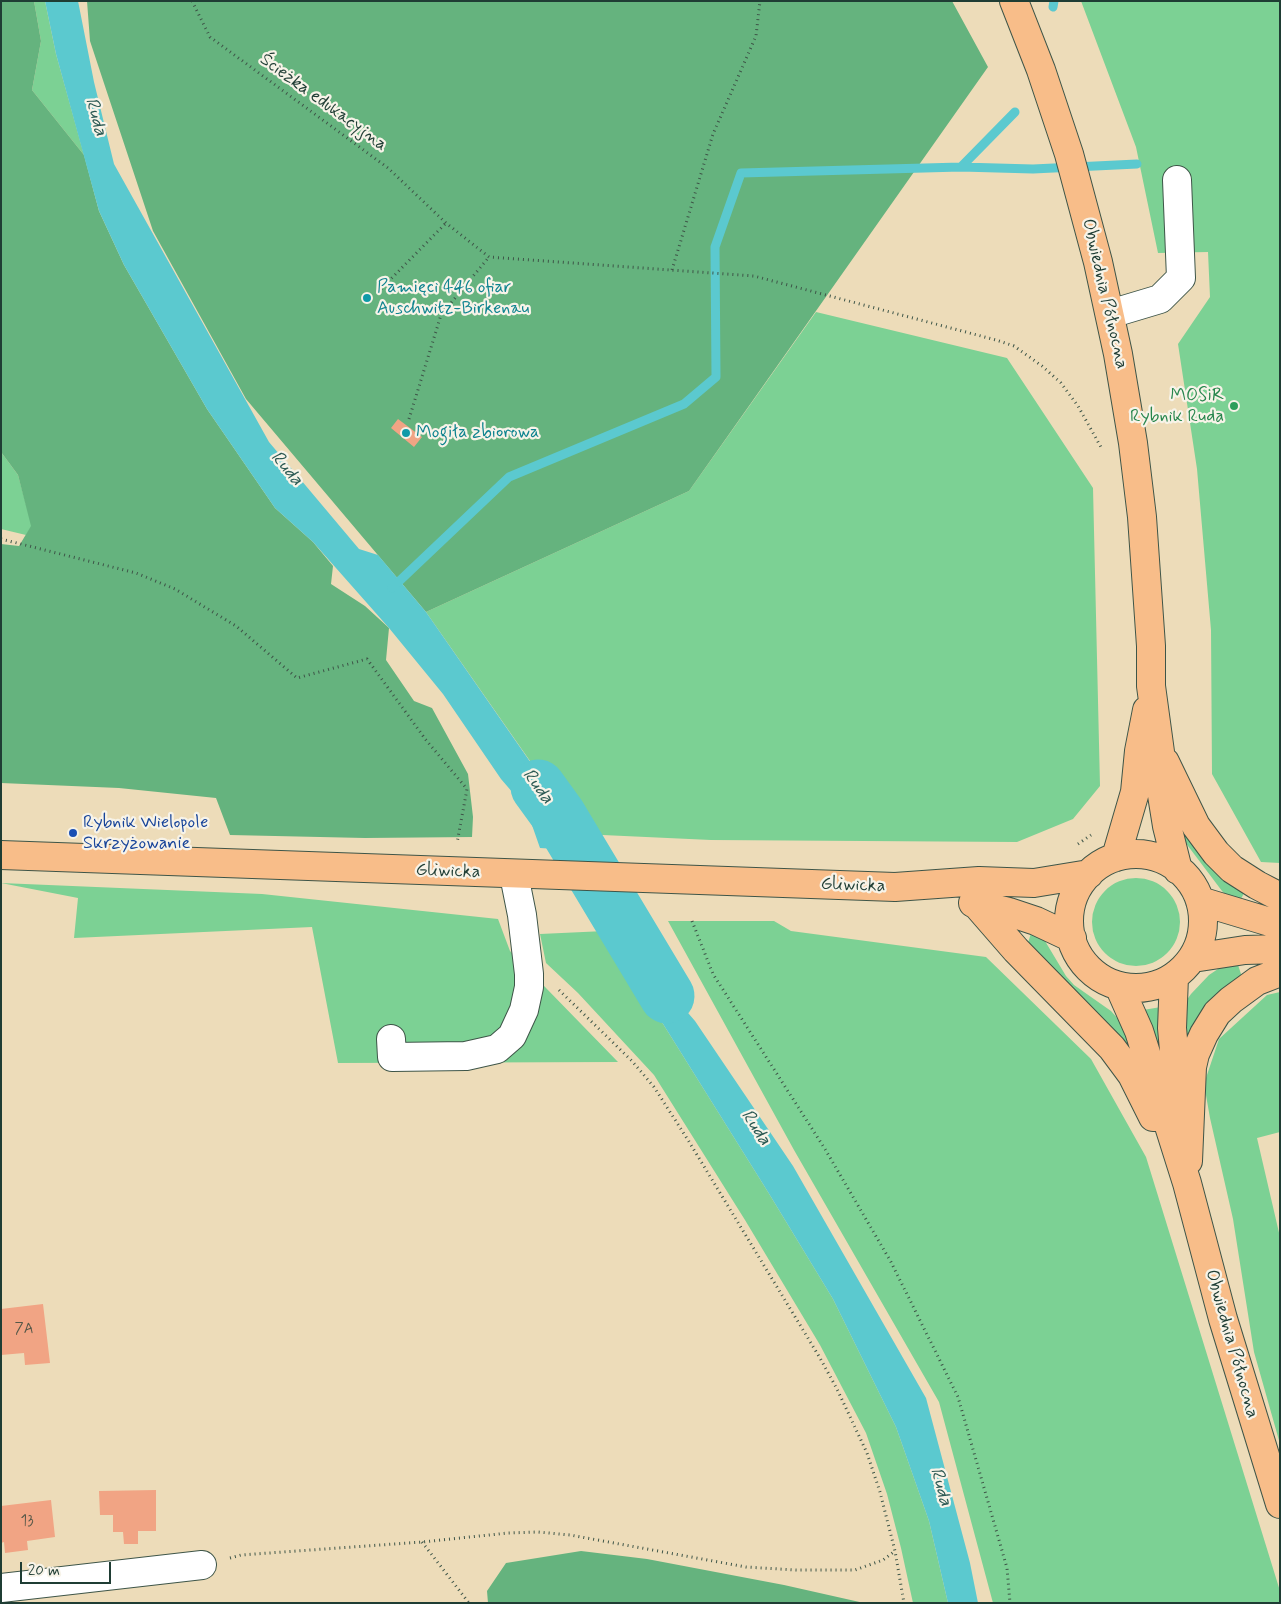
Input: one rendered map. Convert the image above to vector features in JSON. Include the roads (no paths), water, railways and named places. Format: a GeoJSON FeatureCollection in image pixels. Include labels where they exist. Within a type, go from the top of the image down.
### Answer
{"type":"FeatureCollection","features":[{"type":"Feature","properties":{"kind":"main road","name":"Obwiednia Północna"},"geometry":{"type":"LineString","coordinates":[[1014,1],[1041,70],[1069,154],[1085,208],[1110,314],[1132,434],[1142,517],[1151,646],[1151,686],[1160,752],[1162,795],[1167,826],[1178,870]]}},
{"type":"Feature","properties":{"kind":"main road","name":"Obwiednia Północna"},"geometry":{"type":"LineString","coordinates":[[1116,857],[1135,792],[1139,751],[1151,686]]}},
{"type":"Feature","properties":{"kind":"main road"},"geometry":{"type":"LineString","coordinates":[[1160,752],[1196,826],[1216,853],[1232,870],[1280,897]]}},
{"type":"Feature","properties":{"kind":"main road","name":"Gliwicka"},"geometry":{"type":"LineString","coordinates":[[1,855],[514,875],[895,887],[979,881],[1034,883],[1089,874]]}},
{"type":"Feature","properties":{"kind":"main road"},"geometry":{"type":"LineString","coordinates":[[1130,855],[1158,858],[1178,870],[1192,884],[1200,901],[1203,924],[1202,936],[1183,967],[1164,983],[1148,987],[1130,988],[1119,986],[1096,975],[1079,956],[1072,938],[1069,916],[1072,902],[1078,889],[1089,874],[1104,862],[1116,857],[1130,855]]}},
{"type":"Feature","properties":{"kind":"main road","name":"Gliwicka"},"geometry":{"type":"LineString","coordinates":[[895,887],[976,904],[1036,921],[1072,938]]}},
{"type":"Feature","properties":{"kind":"main road"},"geometry":{"type":"LineString","coordinates":[[1200,901],[1280,925]]}},
{"type":"Feature","properties":{"kind":"main road"},"geometry":{"type":"LineString","coordinates":[[976,904],[1016,950],[1112,1048],[1132,1075],[1188,1182]]}},
{"type":"Feature","properties":{"kind":"main road"},"geometry":{"type":"LineString","coordinates":[[1183,967],[1245,950],[1280,949]]}},
{"type":"Feature","properties":{"kind":"main road","name":"Obwiednia Północna"},"geometry":{"type":"LineString","coordinates":[[1183,967],[1172,1028],[1188,1182]]}},
{"type":"Feature","properties":{"kind":"main road"},"geometry":{"type":"LineString","coordinates":[[1188,1182],[1192,1067],[1195,1054],[1204,1034],[1217,1013],[1257,981],[1280,972]]}},
{"type":"Feature","properties":{"kind":"main road","name":"Obwiednia Północna"},"geometry":{"type":"LineString","coordinates":[[1119,986],[1140,1031],[1188,1182],[1223,1319],[1280,1504]]}},
{"type":"Feature","properties":{"kind":"street"},"geometry":{"type":"LineString","coordinates":[[1110,314],[1160,300],[1181,278],[1177,180]]}},
{"type":"Feature","properties":{"kind":"street"},"geometry":{"type":"LineString","coordinates":[[391,1039],[392,1057],[466,1056],[497,1049],[512,1036],[524,1010],[529,987],[522,914],[514,875]]}},
{"type":"Feature","properties":{"kind":"street"},"geometry":{"type":"LineString","coordinates":[[1,1588],[202,1565]]}},
{"type":"Feature","properties":{"kind":"water"},"geometry":{"type":"Polygon","coordinates":[[[45,1],[78,1],[94,82],[114,164],[269,442],[359,549],[378,555],[426,612],[531,763],[604,852],[540,848],[526,808],[501,779],[443,694],[389,628],[313,542],[275,508],[207,409],[124,265],[99,211],[56,54],[45,1]]]}},
{"type":"Feature","properties":{"kind":"water"},"geometry":{"type":"Polygon","coordinates":[[[654,930],[657,961],[676,999],[695,1021],[793,1166],[926,1398],[970,1563],[978,1603],[948,1603],[929,1521],[896,1427],[833,1299],[605,931],[654,930]]]}},
{"type":"Feature","properties":{"kind":"waterway"},"geometry":{"type":"LineString","coordinates":[[1053,7],[1054,1]]}},
{"type":"Feature","properties":{"kind":"waterway"},"geometry":{"type":"LineString","coordinates":[[961,167],[1015,112]]}},
{"type":"Feature","properties":{"kind":"waterway"},"geometry":{"type":"LineString","coordinates":[[392,588],[509,477],[684,404],[716,377],[715,247],[741,173],[961,167],[1033,169],[1137,164]]}},
{"type":"Feature","properties":{"kind":"waterway","name":"Ruda"},"geometry":{"type":"LineString","coordinates":[[538,787],[559,816],[667,996]]}},
{"type":"Feature","properties":{"kind":"place","name":"Pamięci 446 ofiar Auschwitz-Birkenau"},"geometry":{"type":"Point","coordinates":[367,298]}},
{"type":"Feature","properties":{"kind":"place","name":"MOSiR Rybnik Ruda"},"geometry":{"type":"Point","coordinates":[1234,406]}},
{"type":"Feature","properties":{"kind":"place","name":"Mogiła zbiorowa"},"geometry":{"type":"Point","coordinates":[406,433]}},
{"type":"Feature","properties":{"kind":"place","name":"Rybnik Wielopole Skrzyżowanie"},"geometry":{"type":"Point","coordinates":[73,833]}}]}
